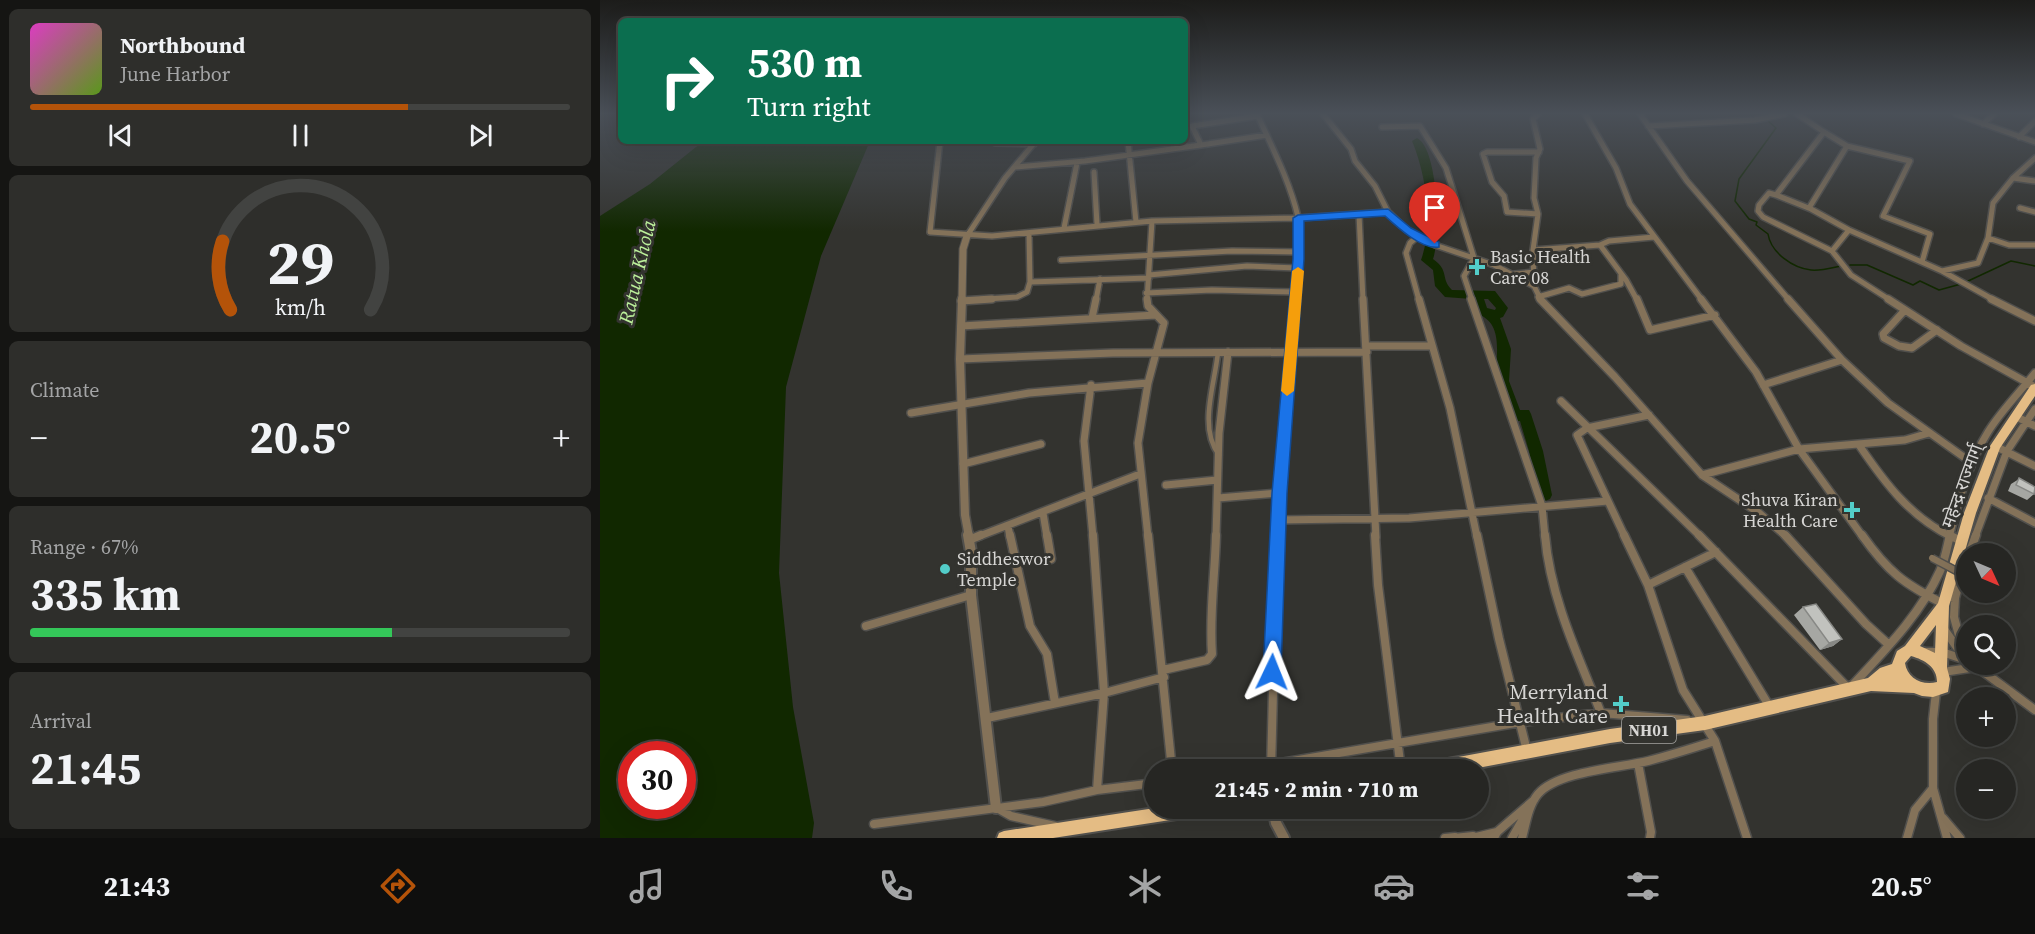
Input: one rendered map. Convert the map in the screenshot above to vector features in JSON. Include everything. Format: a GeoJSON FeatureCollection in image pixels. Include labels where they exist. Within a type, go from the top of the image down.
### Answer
{"type":"FeatureCollection","features":[{"type":"Feature","properties":{"kind":"highway","name":"महेन्द्र राज्मार्ग्"},"geometry":{"type":"LineString","coordinates":[[1936,692],[1943,687],[1945,679],[1942,670],[1943,627],[1956,539],[1995,447],[2021,418],[2032,386]]}},
{"type":"Feature","properties":{"kind":"highway","name":"महेन्द्र राज्मार्ग्"},"geometry":{"type":"LineString","coordinates":[[1871,684],[1885,673],[1898,668],[1900,656],[1916,651],[1947,601]]}},
{"type":"Feature","properties":{"kind":"highway"},"geometry":{"type":"LineString","coordinates":[[1916,651],[1933,659],[1942,670]]}},
{"type":"Feature","properties":{"kind":"highway"},"geometry":{"type":"LineString","coordinates":[[1898,668],[1904,678],[1914,686]]}},
{"type":"Feature","properties":{"kind":"highway","name":"NH01"},"geometry":{"type":"LineString","coordinates":[[1484,759],[1610,736],[1705,723],[1871,684],[1914,686],[1925,691],[1936,692]]}},
{"type":"Feature","properties":{"kind":"highway"},"geometry":{"type":"LineString","coordinates":[[1004,838],[1144,818]]}},
{"type":"Feature","properties":{"kind":"street"},"geometry":{"type":"LineString","coordinates":[[940,153],[930,232],[968,236],[1029,234],[1097,224],[1152,220],[1298,218],[1388,212]]}},
{"type":"Feature","properties":{"kind":"street"},"geometry":{"type":"LineString","coordinates":[[996,808],[971,595],[969,540],[965,515],[960,359],[963,249],[968,236],[1026,153]]}},
{"type":"Feature","properties":{"kind":"street"},"geometry":{"type":"LineString","coordinates":[[1015,167],[1077,163],[1129,153]]}},
{"type":"Feature","properties":{"kind":"street"},"geometry":{"type":"LineString","coordinates":[[1130,153],[1136,222]]}},
{"type":"Feature","properties":{"kind":"street"},"geometry":{"type":"LineString","coordinates":[[1271,759],[1279,493],[1299,252],[1298,218],[1274,153]]}},
{"type":"Feature","properties":{"kind":"street"},"geometry":{"type":"LineString","coordinates":[[1352,153],[1355,160],[1375,186],[1388,212],[1407,230],[1432,243],[1515,274],[1534,286]]}},
{"type":"Feature","properties":{"kind":"street"},"geometry":{"type":"LineString","coordinates":[[1436,153],[1446,168],[1474,258],[1464,276],[1542,506],[1542,532],[1547,562],[1569,633],[1601,713]]}},
{"type":"Feature","properties":{"kind":"street"},"geometry":{"type":"LineString","coordinates":[[1508,153],[1483,154],[1492,182],[1504,196],[1507,212],[1538,214]]}},
{"type":"Feature","properties":{"kind":"street"},"geometry":{"type":"LineString","coordinates":[[1538,153],[1536,158],[1534,198],[1538,214],[1533,250],[1534,286],[1538,297],[1702,475],[1759,513],[1796,545],[1866,624],[1888,644]]}},
{"type":"Feature","properties":{"kind":"street"},"geometry":{"type":"LineString","coordinates":[[1607,153],[1630,204],[1715,315],[1763,385],[1799,449],[1881,562],[1910,587],[1927,597],[1947,601]]}},
{"type":"Feature","properties":{"kind":"street"},"geometry":{"type":"LineString","coordinates":[[1667,153],[1731,235],[1871,391],[1972,463]]}},
{"type":"Feature","properties":{"kind":"street"},"geometry":{"type":"LineString","coordinates":[[1776,195],[1808,153]]}},
{"type":"Feature","properties":{"kind":"street"},"geometry":{"type":"LineString","coordinates":[[1809,208],[1842,153]]}},
{"type":"Feature","properties":{"kind":"street"},"geometry":{"type":"LineString","coordinates":[[1877,153],[1910,161],[1883,216],[1930,234],[1922,262]]}},
{"type":"Feature","properties":{"kind":"street"},"geometry":{"type":"LineString","coordinates":[[1942,271],[1978,264],[1988,238],[1993,203],[2013,178],[2035,158]]}},
{"type":"Feature","properties":{"kind":"street"},"geometry":{"type":"LineString","coordinates":[[1064,228],[1077,163]]}},
{"type":"Feature","properties":{"kind":"street"},"geometry":{"type":"LineString","coordinates":[[1094,172],[1097,224]]}},
{"type":"Feature","properties":{"kind":"street"},"geometry":{"type":"LineString","coordinates":[[2013,178],[2035,181]]}},
{"type":"Feature","properties":{"kind":"street"},"geometry":{"type":"LineString","coordinates":[[2032,386],[1937,330],[1851,275],[1832,251],[1763,217],[1758,212],[1759,205],[1769,193],[1809,208],[1849,230],[1942,271],[1962,284],[2035,321]]}},
{"type":"Feature","properties":{"kind":"street"},"geometry":{"type":"LineString","coordinates":[[2020,208],[2035,212]]}},
{"type":"Feature","properties":{"kind":"street"},"geometry":{"type":"LineString","coordinates":[[1359,214],[1378,585],[1399,759]]}},
{"type":"Feature","properties":{"kind":"street"},"geometry":{"type":"LineString","coordinates":[[1152,220],[1146,293],[1148,306],[1164,323],[1148,383],[1138,443],[1171,759]]}},
{"type":"Feature","properties":{"kind":"street"},"geometry":{"type":"LineString","coordinates":[[1832,251],[1849,230]]}},
{"type":"Feature","properties":{"kind":"street"},"geometry":{"type":"LineString","coordinates":[[961,301],[1017,297],[1027,292],[1030,282],[1029,234]]}},
{"type":"Feature","properties":{"kind":"street"},"geometry":{"type":"LineString","coordinates":[[1418,236],[1410,243],[1406,253],[1450,408],[1499,639],[1527,751]]}},
{"type":"Feature","properties":{"kind":"street"},"geometry":{"type":"LineString","coordinates":[[1533,250],[1600,245],[1654,237]]}},
{"type":"Feature","properties":{"kind":"street"},"geometry":{"type":"LineString","coordinates":[[1988,238],[2009,245],[2035,245]]}},
{"type":"Feature","properties":{"kind":"street"},"geometry":{"type":"LineString","coordinates":[[1600,245],[1609,254],[1637,299],[1640,316],[1651,331],[1715,315]]}},
{"type":"Feature","properties":{"kind":"street"},"geometry":{"type":"LineString","coordinates":[[1061,260],[1261,250],[1299,252]]}},
{"type":"Feature","properties":{"kind":"street"},"geometry":{"type":"LineString","coordinates":[[1030,282],[1149,277],[1246,266],[1298,268]]}},
{"type":"Feature","properties":{"kind":"street"},"geometry":{"type":"LineString","coordinates":[[1515,274],[1535,272]]}},
{"type":"Feature","properties":{"kind":"street"},"geometry":{"type":"LineString","coordinates":[[1538,297],[1569,288],[1582,294],[1621,284],[1621,275]]}},
{"type":"Feature","properties":{"kind":"street"},"geometry":{"type":"LineString","coordinates":[[1092,318],[1100,279]]}},
{"type":"Feature","properties":{"kind":"street"},"geometry":{"type":"LineString","coordinates":[[1146,293],[1212,290],[1295,292]]}},
{"type":"Feature","properties":{"kind":"street"},"geometry":{"type":"LineString","coordinates":[[1905,310],[1883,334],[1884,338],[1899,346],[1912,348],[1937,330]]}},
{"type":"Feature","properties":{"kind":"street"},"geometry":{"type":"LineString","coordinates":[[961,326],[1156,315]]}},
{"type":"Feature","properties":{"kind":"street"},"geometry":{"type":"LineString","coordinates":[[960,359],[1033,354],[1156,351],[1291,352],[1432,346]]}},
{"type":"Feature","properties":{"kind":"street"},"geometry":{"type":"LineString","coordinates":[[1218,352],[1208,419],[1212,445],[1219,455]]}},
{"type":"Feature","properties":{"kind":"street"},"geometry":{"type":"LineString","coordinates":[[987,718],[1104,693],[1207,660],[1212,654],[1210,630],[1215,586],[1215,521],[1218,498],[1216,480],[1221,404],[1228,352]]}},
{"type":"Feature","properties":{"kind":"street"},"geometry":{"type":"LineString","coordinates":[[1763,385],[1842,360]]}},
{"type":"Feature","properties":{"kind":"street"},"geometry":{"type":"LineString","coordinates":[[1561,401],[1716,552],[1849,690],[1901,632],[1927,597],[1956,539],[1960,495],[1972,463],[1989,431],[2032,386],[2035,373]]}},
{"type":"Feature","properties":{"kind":"street"},"geometry":{"type":"LineString","coordinates":[[911,413],[961,402],[1091,386],[1148,383]]}},
{"type":"Feature","properties":{"kind":"street"},"geometry":{"type":"LineString","coordinates":[[1091,386],[1084,441],[1099,598],[1104,693],[1096,790]]}},
{"type":"Feature","properties":{"kind":"street"},"geometry":{"type":"LineString","coordinates":[[1973,543],[1988,498],[2021,418],[2035,409]]}},
{"type":"Feature","properties":{"kind":"street"},"geometry":{"type":"LineString","coordinates":[[1649,415],[1587,428],[1577,435],[1577,438],[1648,585],[1683,690],[1716,741],[1747,838]]}},
{"type":"Feature","properties":{"kind":"street"},"geometry":{"type":"LineString","coordinates":[[2021,418],[2035,426]]}},
{"type":"Feature","properties":{"kind":"street"},"geometry":{"type":"LineString","coordinates":[[1702,475],[1799,449],[1905,440],[1929,433]]}},
{"type":"Feature","properties":{"kind":"street"},"geometry":{"type":"LineString","coordinates":[[963,464],[1041,444]]}},
{"type":"Feature","properties":{"kind":"street"},"geometry":{"type":"LineString","coordinates":[[1859,445],[1887,486],[1911,513],[1932,528],[1956,539]]}},
{"type":"Feature","properties":{"kind":"street"},"geometry":{"type":"LineString","coordinates":[[1995,447],[2035,466]]}},
{"type":"Feature","properties":{"kind":"street"},"geometry":{"type":"LineString","coordinates":[[969,540],[1140,474]]}},
{"type":"Feature","properties":{"kind":"street"},"geometry":{"type":"LineString","coordinates":[[1166,485],[1216,480]]}},
{"type":"Feature","properties":{"kind":"street"},"geometry":{"type":"LineString","coordinates":[[1218,498],[1279,493]]}},
{"type":"Feature","properties":{"kind":"street"},"geometry":{"type":"LineString","coordinates":[[1988,498],[2035,524]]}},
{"type":"Feature","properties":{"kind":"street"},"geometry":{"type":"LineString","coordinates":[[1278,520],[1376,519],[1608,501]]}},
{"type":"Feature","properties":{"kind":"street"},"geometry":{"type":"LineString","coordinates":[[1043,513],[1051,559]]}},
{"type":"Feature","properties":{"kind":"street"},"geometry":{"type":"LineString","coordinates":[[1008,526],[1030,626],[1047,654],[1055,703]]}},
{"type":"Feature","properties":{"kind":"street"},"geometry":{"type":"LineString","coordinates":[[1648,585],[1716,552]]}},
{"type":"Feature","properties":{"kind":"street"},"geometry":{"type":"LineString","coordinates":[[1932,558],[1956,571]]}},
{"type":"Feature","properties":{"kind":"street"},"geometry":{"type":"LineString","coordinates":[[1685,567],[1771,709]]}},
{"type":"Feature","properties":{"kind":"street"},"geometry":{"type":"LineString","coordinates":[[1956,581],[1947,601],[1956,624]]}},
{"type":"Feature","properties":{"kind":"street"},"geometry":{"type":"LineString","coordinates":[[866,626],[971,595]]}},
{"type":"Feature","properties":{"kind":"street"},"geometry":{"type":"LineString","coordinates":[[1943,627],[1956,644]]}},
{"type":"Feature","properties":{"kind":"street"},"geometry":{"type":"LineString","coordinates":[[1916,651],[1942,652],[1956,658]]}},
{"type":"Feature","properties":{"kind":"street"},"geometry":{"type":"LineString","coordinates":[[1942,670],[1956,666]]}},
{"type":"Feature","properties":{"kind":"street"},"geometry":{"type":"LineString","coordinates":[[1987,675],[2035,710]]}},
{"type":"Feature","properties":{"kind":"street"},"geometry":{"type":"LineString","coordinates":[[1936,692],[1933,718],[1933,788],[1947,838]]}},
{"type":"Feature","properties":{"kind":"street"},"geometry":{"type":"LineString","coordinates":[[1311,759],[1521,722],[1601,713],[1651,715],[1705,723]]}},
{"type":"Feature","properties":{"kind":"street"},"geometry":{"type":"LineString","coordinates":[[1512,838],[1539,792],[1572,777],[1638,763],[1716,741]]}},
{"type":"Feature","properties":{"kind":"street"},"geometry":{"type":"LineString","coordinates":[[1638,763],[1651,832],[1650,838]]}},
{"type":"Feature","properties":{"kind":"street"},"geometry":{"type":"LineString","coordinates":[[874,824],[1043,802],[1096,790],[1144,784]]}},
{"type":"Feature","properties":{"kind":"street"},"geometry":{"type":"LineString","coordinates":[[1906,838],[1909,819],[1920,800],[1933,788]]}},
{"type":"Feature","properties":{"kind":"street"},"geometry":{"type":"LineString","coordinates":[[1451,838],[1496,835],[1534,800]]}},
{"type":"Feature","properties":{"kind":"street"},"geometry":{"type":"LineString","coordinates":[[1522,838],[1534,800]]}},
{"type":"Feature","properties":{"kind":"street"},"geometry":{"type":"LineString","coordinates":[[996,808],[1011,816],[1072,830]]}},
{"type":"Feature","properties":{"kind":"street"},"geometry":{"type":"LineString","coordinates":[[1940,814],[1960,838]]}},
{"type":"Feature","properties":{"kind":"street"},"geometry":{"type":"LineString","coordinates":[[1275,819],[1284,838]]}},
{"type":"Feature","properties":{"kind":"water","name":"Ratua Khola"},"geometry":{"type":"Polygon","coordinates":[[[688,153],[865,153],[821,256],[786,387],[779,573],[793,707],[814,823],[812,838],[600,838],[600,216],[650,184],[688,153]]]}},
{"type":"Feature","properties":{"kind":"building"},"geometry":{"type":"Polygon","coordinates":[[[2019,478],[2035,487],[2034,494],[2016,485],[2019,478]]]}},
{"type":"Feature","properties":{"kind":"building"},"geometry":{"type":"Polygon","coordinates":[[[1816,604],[1842,639],[1829,643],[1803,607],[1816,604]]]}},
{"type":"Feature","properties":{"kind":"waterway"},"geometry":{"type":"LineString","coordinates":[[1422,153],[1427,164],[1428,181]]}},
{"type":"Feature","properties":{"kind":"waterway"},"geometry":{"type":"LineString","coordinates":[[1758,153],[1739,179],[1735,201],[1749,219],[1757,222],[1756,225],[1768,234],[1773,247],[1790,263],[1811,270],[1841,266]]}},
{"type":"Feature","properties":{"kind":"waterway"},"geometry":{"type":"LineString","coordinates":[[1429,184],[1433,233],[1427,260],[1438,268],[1441,286],[1449,294],[1477,295]]}},
{"type":"Feature","properties":{"kind":"waterway"},"geometry":{"type":"LineString","coordinates":[[1966,282],[2011,261],[2035,266]]}},
{"type":"Feature","properties":{"kind":"waterway"},"geometry":{"type":"LineString","coordinates":[[1850,265],[1867,265],[1913,285],[1920,281],[1939,290],[1961,284]]}},
{"type":"Feature","properties":{"kind":"waterway"},"geometry":{"type":"LineString","coordinates":[[1477,295],[1491,294],[1502,308],[1499,314],[1492,315]]}},
{"type":"Feature","properties":{"kind":"waterway"},"geometry":{"type":"LineString","coordinates":[[1477,295],[1482,311],[1492,315]]}},
{"type":"Feature","properties":{"kind":"waterway"},"geometry":{"type":"LineString","coordinates":[[1492,315],[1505,349],[1503,381],[1516,417],[1524,414],[1536,451],[1545,495]]}},
{"type":"Feature","properties":{"kind":"slow traffic"},"geometry":{"type":"LineString","coordinates":[[1287,391],[1298,271]]}},
{"type":"Feature","properties":{"kind":"place","name":"Basic Health Care 08"},"geometry":{"type":"Point","coordinates":[1477,267]}},
{"type":"Feature","properties":{"kind":"place","name":"Shuva Kiran Health Care"},"geometry":{"type":"Point","coordinates":[1852,510]}},
{"type":"Feature","properties":{"kind":"place","name":"Siddheswor Temple"},"geometry":{"type":"Point","coordinates":[945,569]}},
{"type":"Feature","properties":{"kind":"place","name":"Merryland Health Care"},"geometry":{"type":"Point","coordinates":[1621,704]}},
{"type":"Feature","properties":{"kind":"route"},"geometry":{"type":"LineString","coordinates":[[1272,672],[1279,493],[1299,259],[1298,218],[1388,212],[1407,230],[1435,244]]}}]}
